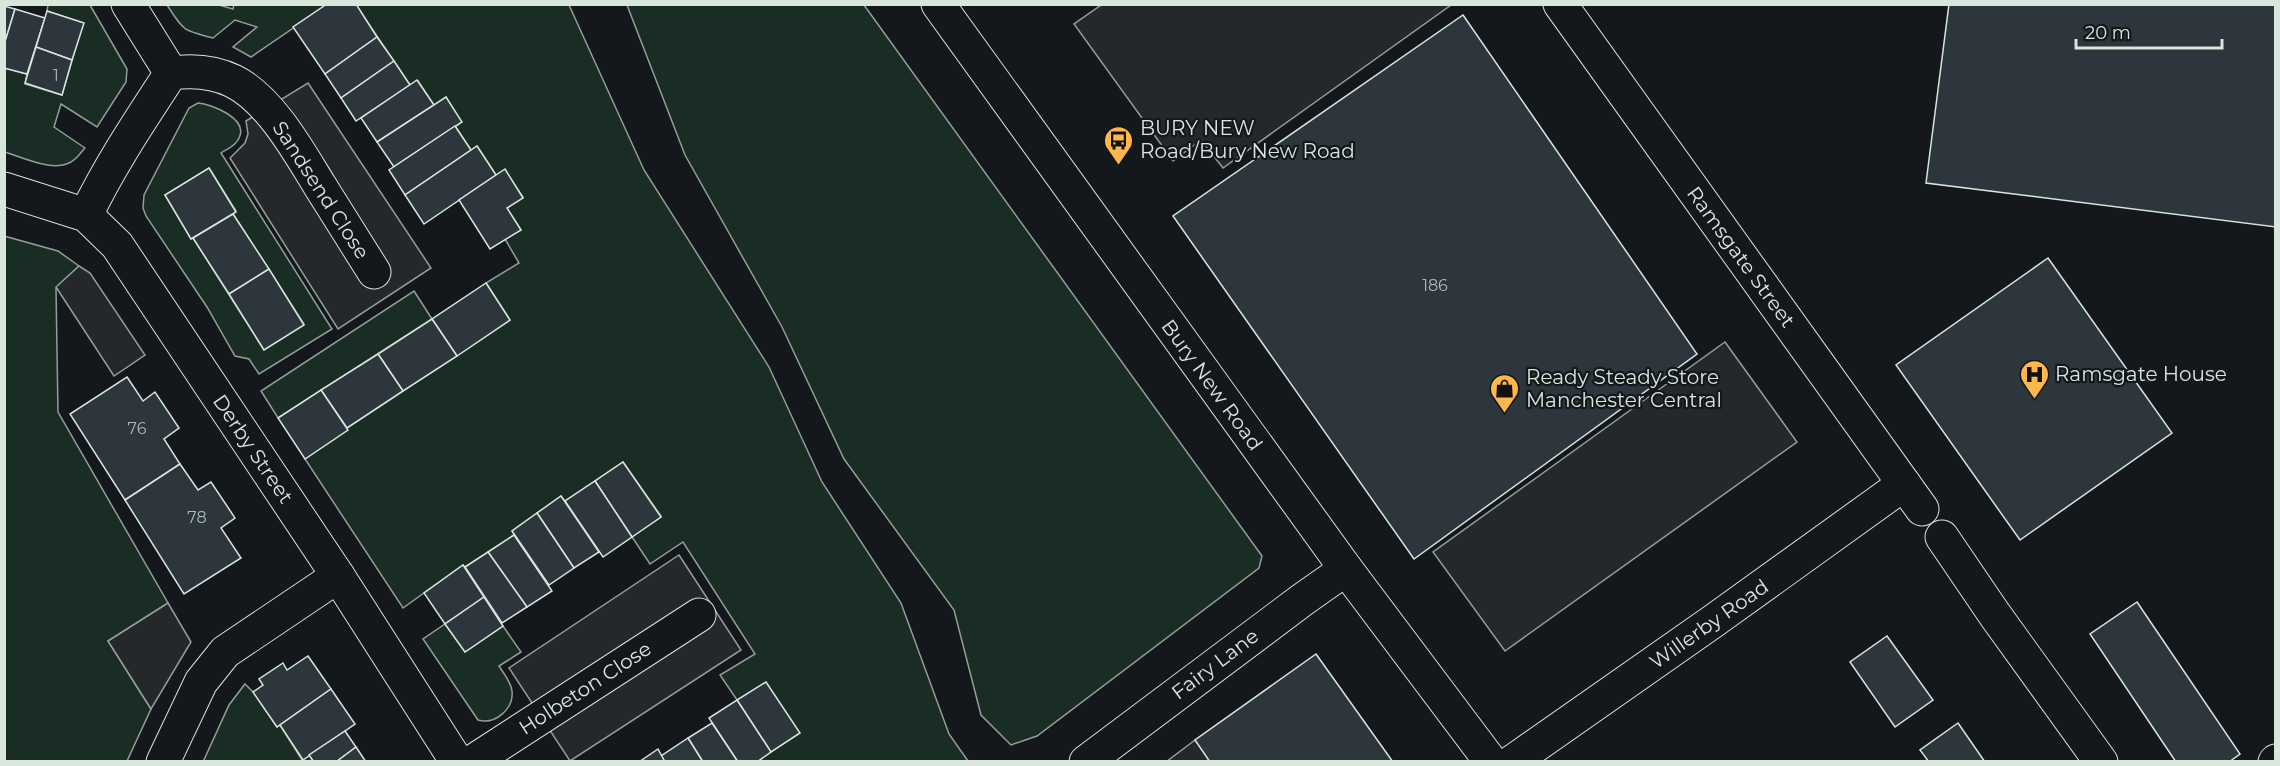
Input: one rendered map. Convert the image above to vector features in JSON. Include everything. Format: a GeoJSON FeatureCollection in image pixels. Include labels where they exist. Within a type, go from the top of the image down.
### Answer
{"type":"FeatureCollection","features":[{"type":"Feature","properties":{"kind":"main road"},"geometry":{"type":"LineString","coordinates":[[86,215],[103,182],[171,73],[128,4]]}},
{"type":"Feature","properties":{"kind":"main road","name":"Bury New Road"},"geometry":{"type":"LineString","coordinates":[[938,4],[1346,569],[1491,762]]}},
{"type":"Feature","properties":{"kind":"main road","name":"Ramsgate Street"},"geometry":{"type":"LineString","coordinates":[[1560,4],[1913,497]]}},
{"type":"Feature","properties":{"kind":"main road","name":"Sandsend Close"},"geometry":{"type":"LineString","coordinates":[[171,73],[192,70],[221,76],[235,82],[258,100],[284,129],[374,272]]}},
{"type":"Feature","properties":{"kind":"main road","name":"Derby Street"},"geometry":{"type":"LineString","coordinates":[[4,189],[86,215],[117,245],[338,576],[457,762]]}},
{"type":"Feature","properties":{"kind":"main road","name":"Willerby Road"},"geometry":{"type":"LineString","coordinates":[[1512,762],[1712,622],[1913,497]]}},
{"type":"Feature","properties":{"kind":"main road"},"geometry":{"type":"LineString","coordinates":[[1942,537],[2101,762]]}},
{"type":"Feature","properties":{"kind":"main road","name":"Fairy Lane"},"geometry":{"type":"LineString","coordinates":[[1086,762],[1346,569]]}},
{"type":"Feature","properties":{"kind":"main road"},"geometry":{"type":"LineString","coordinates":[[162,762],[201,682],[225,652],[338,576]]}},
{"type":"Feature","properties":{"kind":"main road","name":"Holbeton Close"},"geometry":{"type":"LineString","coordinates":[[472,762],[699,615]]}},
{"type":"Feature","properties":{"kind":"green space"},"geometry":{"type":"Polygon","coordinates":[[[234,4],[327,5],[251,57],[233,47],[257,27],[235,20],[213,38],[189,31],[181,25],[167,5],[219,5],[233,9],[234,4]]]}},
{"type":"Feature","properties":{"kind":"green space"},"geometry":{"type":"Polygon","coordinates":[[[48,5],[90,5],[127,69],[126,82],[97,127],[61,104],[54,127],[85,148],[75,159],[60,166],[41,164],[5,152],[4,68],[27,74],[25,84],[62,95],[83,23],[47,11],[48,5]]]}},
{"type":"Feature","properties":{"kind":"green space"},"geometry":{"type":"Polygon","coordinates":[[[356,5],[569,5],[644,170],[769,367],[822,482],[901,603],[949,734],[968,761],[757,761],[799,733],[737,700],[720,675],[755,654],[683,542],[650,564],[632,537],[661,516],[623,462],[565,501],[561,496],[512,531],[514,535],[465,567],[463,565],[403,608],[305,459],[347,428],[510,320],[486,283],[519,263],[505,239],[521,230],[507,208],[523,197],[505,170],[496,175],[477,146],[471,150],[455,126],[446,97],[434,105],[418,81],[410,85],[356,5]]]}},
{"type":"Feature","properties":{"kind":"green space"},"geometry":{"type":"Polygon","coordinates":[[[627,5],[864,5],[1262,556],[1259,568],[1037,736],[1011,745],[981,715],[954,610],[844,459],[782,327],[685,155],[627,5]]]}},
{"type":"Feature","properties":{"kind":"green space"},"geometry":{"type":"Polygon","coordinates":[[[198,103],[212,106],[228,114],[239,125],[241,131],[238,141],[221,153],[332,329],[259,374],[249,359],[235,356],[207,307],[146,216],[143,208],[144,195],[189,108],[198,103]],[[209,168],[165,195],[264,350],[304,324],[233,214],[236,211],[209,168]]]}},
{"type":"Feature","properties":{"kind":"green space"},"geometry":{"type":"Polygon","coordinates":[[[4,236],[58,251],[79,266],[56,288],[58,412],[168,603],[108,641],[151,709],[127,761],[5,761],[4,236]]]}},
{"type":"Feature","properties":{"kind":"green space"},"geometry":{"type":"Polygon","coordinates":[[[414,291],[432,319],[278,418],[261,391],[414,291]]]}},
{"type":"Feature","properties":{"kind":"green space"},"geometry":{"type":"Polygon","coordinates":[[[445,624],[465,652],[503,626],[521,652],[499,666],[510,684],[512,698],[507,709],[497,718],[478,720],[423,639],[445,624]]]}},
{"type":"Feature","properties":{"kind":"green space"},"geometry":{"type":"Polygon","coordinates":[[[245,684],[277,727],[280,725],[302,760],[309,755],[314,762],[203,762],[229,705],[245,684]]]}},
{"type":"Feature","properties":{"kind":"shaded area"},"geometry":{"type":"Polygon","coordinates":[[[1101,5],[1451,5],[1223,168],[1201,140],[1173,161],[1074,24],[1101,5]]]}},
{"type":"Feature","properties":{"kind":"shaded area"},"geometry":{"type":"Polygon","coordinates":[[[308,83],[431,268],[338,329],[230,158],[245,143],[248,134],[246,121],[308,83]]]}},
{"type":"Feature","properties":{"kind":"shaded area"},"geometry":{"type":"Polygon","coordinates":[[[79,266],[90,273],[145,355],[114,376],[56,287],[79,266]]]}},
{"type":"Feature","properties":{"kind":"shaded area"},"geometry":{"type":"Polygon","coordinates":[[[1725,342],[1797,442],[1505,651],[1433,552],[1725,342]]]}},
{"type":"Feature","properties":{"kind":"shaded area"},"geometry":{"type":"Polygon","coordinates":[[[679,555],[741,650],[570,761],[509,668],[679,555]]]}},
{"type":"Feature","properties":{"kind":"shaded area"},"geometry":{"type":"Polygon","coordinates":[[[168,603],[191,642],[151,709],[108,641],[168,603]]]}},
{"type":"Feature","properties":{"kind":"shaded area"},"geometry":{"type":"Polygon","coordinates":[[[1195,740],[1210,761],[1166,762],[1195,740]]]}},
{"type":"Feature","properties":{"kind":"building"},"geometry":{"type":"Polygon","coordinates":[[[327,4],[356,4],[377,37],[325,74],[293,27],[327,4]]]}},
{"type":"Feature","properties":{"kind":"building"},"geometry":{"type":"Polygon","coordinates":[[[1949,4],[2276,4],[2276,227],[1926,183],[1949,4]]]}},
{"type":"Feature","properties":{"kind":"building"},"geometry":{"type":"Polygon","coordinates":[[[4,6],[15,9],[4,45],[4,6]]]}},
{"type":"Feature","properties":{"kind":"building"},"geometry":{"type":"Polygon","coordinates":[[[15,9],[45,18],[27,74],[4,68],[4,45],[15,9]]]}},
{"type":"Feature","properties":{"kind":"building"},"geometry":{"type":"Polygon","coordinates":[[[47,11],[84,23],[72,60],[36,47],[47,11]]]}},
{"type":"Feature","properties":{"kind":"building"},"geometry":{"type":"Polygon","coordinates":[[[1463,15],[1697,354],[1414,559],[1173,216],[1463,15]]]}},
{"type":"Feature","properties":{"kind":"building"},"geometry":{"type":"Polygon","coordinates":[[[377,37],[394,61],[341,98],[325,74],[377,37]]]}},
{"type":"Feature","properties":{"kind":"building"},"geometry":{"type":"Polygon","coordinates":[[[36,47],[72,60],[62,95],[25,83],[36,47]]]}},
{"type":"Feature","properties":{"kind":"building"},"geometry":{"type":"Polygon","coordinates":[[[394,61],[410,85],[356,121],[341,98],[394,61]]]}},
{"type":"Feature","properties":{"kind":"building"},"geometry":{"type":"Polygon","coordinates":[[[417,80],[434,105],[377,142],[361,118],[417,80]]]}},
{"type":"Feature","properties":{"kind":"building"},"geometry":{"type":"Polygon","coordinates":[[[446,97],[462,122],[394,167],[377,142],[446,97]]]}},
{"type":"Feature","properties":{"kind":"building"},"geometry":{"type":"Polygon","coordinates":[[[455,126],[471,150],[405,195],[389,170],[455,126]]]}},
{"type":"Feature","properties":{"kind":"building"},"geometry":{"type":"Polygon","coordinates":[[[477,146],[496,175],[424,224],[405,195],[477,146]]]}},
{"type":"Feature","properties":{"kind":"building"},"geometry":{"type":"Polygon","coordinates":[[[209,168],[236,212],[191,239],[165,195],[209,168]]]}},
{"type":"Feature","properties":{"kind":"building"},"geometry":{"type":"Polygon","coordinates":[[[505,169],[523,198],[507,208],[521,230],[490,249],[459,200],[505,169]]]}},
{"type":"Feature","properties":{"kind":"building"},"geometry":{"type":"Polygon","coordinates":[[[233,214],[269,269],[229,294],[193,238],[233,214]]]}},
{"type":"Feature","properties":{"kind":"building","name":"Ramsgate House"},"geometry":{"type":"Polygon","coordinates":[[[2048,258],[2172,433],[2020,540],[1896,365],[2048,258]]]}},
{"type":"Feature","properties":{"kind":"building"},"geometry":{"type":"Polygon","coordinates":[[[269,269],[304,325],[264,350],[229,294],[269,269]]]}},
{"type":"Feature","properties":{"kind":"building"},"geometry":{"type":"Polygon","coordinates":[[[486,283],[510,320],[457,356],[432,319],[486,283]]]}},
{"type":"Feature","properties":{"kind":"building"},"geometry":{"type":"Polygon","coordinates":[[[432,319],[457,356],[403,391],[378,354],[432,319]]]}},
{"type":"Feature","properties":{"kind":"building"},"geometry":{"type":"Polygon","coordinates":[[[378,354],[403,391],[347,428],[321,390],[378,354]]]}},
{"type":"Feature","properties":{"kind":"building"},"geometry":{"type":"Polygon","coordinates":[[[127,377],[143,401],[155,392],[179,428],[164,439],[180,464],[125,500],[70,414],[127,377]]]}},
{"type":"Feature","properties":{"kind":"building"},"geometry":{"type":"Polygon","coordinates":[[[321,390],[348,430],[305,459],[278,418],[321,390]]]}},
{"type":"Feature","properties":{"kind":"building"},"geometry":{"type":"Polygon","coordinates":[[[623,462],[661,517],[632,537],[595,481],[623,462]]]}},
{"type":"Feature","properties":{"kind":"building"},"geometry":{"type":"Polygon","coordinates":[[[180,464],[198,490],[211,482],[235,518],[221,528],[241,558],[184,594],[125,500],[180,464]]]}},
{"type":"Feature","properties":{"kind":"building"},"geometry":{"type":"Polygon","coordinates":[[[595,481],[632,537],[603,557],[565,501],[595,481]]]}},
{"type":"Feature","properties":{"kind":"building"},"geometry":{"type":"Polygon","coordinates":[[[561,496],[599,552],[574,568],[537,513],[561,496]]]}},
{"type":"Feature","properties":{"kind":"building"},"geometry":{"type":"Polygon","coordinates":[[[537,513],[574,568],[549,585],[512,531],[537,513]]]}},
{"type":"Feature","properties":{"kind":"building"},"geometry":{"type":"Polygon","coordinates":[[[514,535],[552,591],[527,607],[488,552],[514,535]]]}},
{"type":"Feature","properties":{"kind":"building"},"geometry":{"type":"Polygon","coordinates":[[[488,552],[527,607],[502,623],[465,567],[488,552]]]}},
{"type":"Feature","properties":{"kind":"building"},"geometry":{"type":"Polygon","coordinates":[[[463,565],[484,597],[445,624],[424,593],[463,565]]]}},
{"type":"Feature","properties":{"kind":"building"},"geometry":{"type":"Polygon","coordinates":[[[484,597],[503,626],[465,652],[445,624],[484,597]]]}},
{"type":"Feature","properties":{"kind":"building"},"geometry":{"type":"Polygon","coordinates":[[[2137,602],[2240,754],[2229,762],[2176,762],[2090,634],[2137,602]]]}},
{"type":"Feature","properties":{"kind":"building"},"geometry":{"type":"Polygon","coordinates":[[[1887,636],[1933,700],[1895,727],[1850,662],[1887,636]]]}},
{"type":"Feature","properties":{"kind":"building"},"geometry":{"type":"Polygon","coordinates":[[[1316,654],[1393,762],[1210,762],[1195,740],[1316,654]]]}},
{"type":"Feature","properties":{"kind":"building"},"geometry":{"type":"Polygon","coordinates":[[[308,656],[331,689],[277,727],[253,692],[263,685],[259,679],[283,663],[287,670],[308,656]]]}},
{"type":"Feature","properties":{"kind":"building"},"geometry":{"type":"Polygon","coordinates":[[[766,682],[800,733],[771,752],[737,700],[766,682]]]}},
{"type":"Feature","properties":{"kind":"building"},"geometry":{"type":"Polygon","coordinates":[[[331,689],[355,724],[303,760],[280,725],[331,689]]]}},
{"type":"Feature","properties":{"kind":"building"},"geometry":{"type":"Polygon","coordinates":[[[737,700],[771,752],[757,762],[738,762],[709,718],[737,700]]]}},
{"type":"Feature","properties":{"kind":"building"},"geometry":{"type":"Polygon","coordinates":[[[712,723],[738,762],[703,762],[688,738],[712,723]]]}},
{"type":"Feature","properties":{"kind":"building"},"geometry":{"type":"Polygon","coordinates":[[[1958,723],[1985,762],[1929,762],[1920,750],[1958,723]]]}},
{"type":"Feature","properties":{"kind":"building"},"geometry":{"type":"Polygon","coordinates":[[[345,731],[356,747],[336,762],[314,762],[309,755],[345,731]]]}},
{"type":"Feature","properties":{"kind":"building"},"geometry":{"type":"Polygon","coordinates":[[[688,738],[703,762],[665,762],[661,756],[688,738]]]}},
{"type":"Feature","properties":{"kind":"building"},"geometry":{"type":"Polygon","coordinates":[[[356,747],[366,762],[336,762],[356,747]]]}},
{"type":"Feature","properties":{"kind":"building"},"geometry":{"type":"Polygon","coordinates":[[[658,749],[665,762],[639,762],[658,749]]]}},
{"type":"Feature","properties":{"kind":"place","name":"BURY NEW Road/Bury New Road"},"geometry":{"type":"Point","coordinates":[1119,166]}},
{"type":"Feature","properties":{"kind":"place","name":"Ramsgate House"},"geometry":{"type":"Point","coordinates":[2034,400]}},
{"type":"Feature","properties":{"kind":"place","name":"Ready Steady Store Manchester Central"},"geometry":{"type":"Point","coordinates":[1505,414]}}]}
